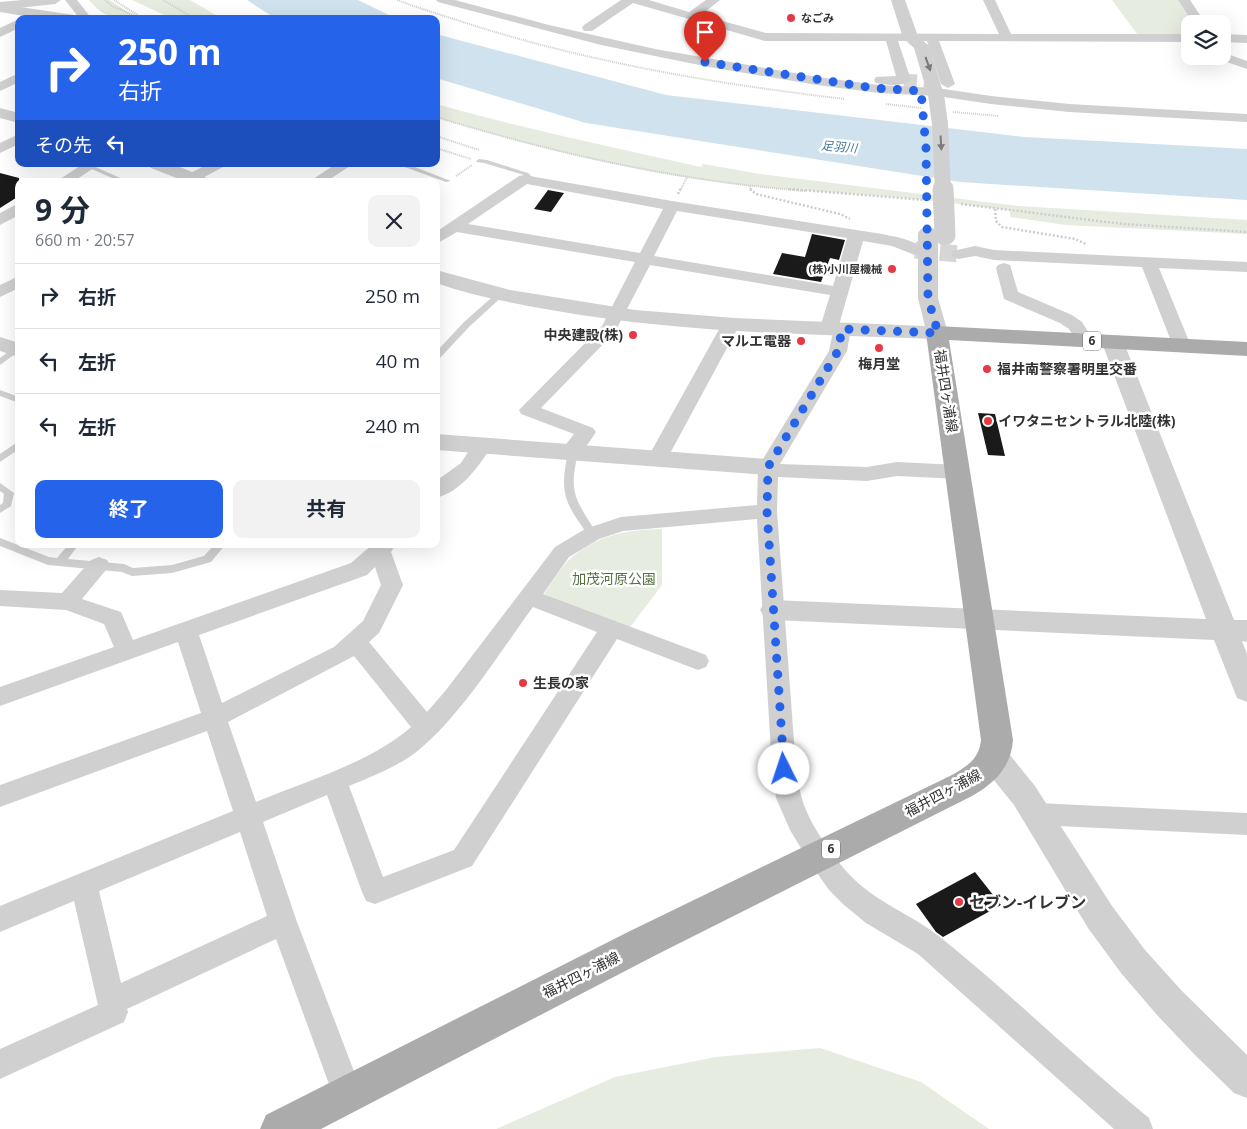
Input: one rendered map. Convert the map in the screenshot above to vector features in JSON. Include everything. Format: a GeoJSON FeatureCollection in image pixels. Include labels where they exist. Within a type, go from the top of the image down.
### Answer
{"type":"FeatureCollection","features":[{"type":"Feature","properties":{"kind":"main road","name":"福井四ヶ浦線"},"geometry":{"type":"LineString","coordinates":[[280,1129],[972,780],[981,774],[995,759],[997,740],[938,333],[1247,349]]}},
{"type":"Feature","properties":{"kind":"street"},"geometry":{"type":"LineString","coordinates":[[0,7],[55,0]]}},
{"type":"Feature","properties":{"kind":"street"},"geometry":{"type":"LineString","coordinates":[[72,0],[83,15]]}},
{"type":"Feature","properties":{"kind":"street"},"geometry":{"type":"LineString","coordinates":[[442,0],[535,26],[638,49],[748,70],[874,88],[934,90],[1026,104],[1247,118]]}},
{"type":"Feature","properties":{"kind":"street"},"geometry":{"type":"LineString","coordinates":[[484,0],[487,5],[532,22],[535,26]]}},
{"type":"Feature","properties":{"kind":"street"},"geometry":{"type":"LineString","coordinates":[[484,0],[588,28],[698,50],[882,80],[904,80],[891,38]]}},
{"type":"Feature","properties":{"kind":"street"},"geometry":{"type":"LineString","coordinates":[[588,28],[629,0]]}},
{"type":"Feature","properties":{"kind":"street"},"geometry":{"type":"LineString","coordinates":[[636,0],[765,37],[1181,38]]}},
{"type":"Feature","properties":{"kind":"street"},"geometry":{"type":"LineString","coordinates":[[691,16],[714,0]]}},
{"type":"Feature","properties":{"kind":"street"},"geometry":{"type":"LineString","coordinates":[[440,277],[501,294],[616,315],[731,324],[938,333],[946,298],[931,216],[926,148],[934,90],[909,47],[911,38],[898,0]]}},
{"type":"Feature","properties":{"kind":"street"},"geometry":{"type":"LineString","coordinates":[[988,0],[1007,38]]}},
{"type":"Feature","properties":{"kind":"street"},"geometry":{"type":"LineString","coordinates":[[1184,0],[1194,15]]}},
{"type":"Feature","properties":{"kind":"street"},"geometry":{"type":"LineString","coordinates":[[0,7],[30,15]]}},
{"type":"Feature","properties":{"kind":"street"},"geometry":{"type":"LineString","coordinates":[[0,33],[15,25]]}},
{"type":"Feature","properties":{"kind":"street"},"geometry":{"type":"LineString","coordinates":[[765,53],[773,37]]}},
{"type":"Feature","properties":{"kind":"street"},"geometry":{"type":"LineString","coordinates":[[931,216],[940,124],[934,90],[932,38]]}},
{"type":"Feature","properties":{"kind":"street"},"geometry":{"type":"LineString","coordinates":[[1231,38],[1247,39]]}},
{"type":"Feature","properties":{"kind":"street"},"geometry":{"type":"LineString","coordinates":[[1231,59],[1247,65]]}},
{"type":"Feature","properties":{"kind":"street"},"geometry":{"type":"LineString","coordinates":[[0,87],[15,79]]}},
{"type":"Feature","properties":{"kind":"street"},"geometry":{"type":"LineString","coordinates":[[934,90],[959,87],[1066,96],[1247,106]]}},
{"type":"Feature","properties":{"kind":"street"},"geometry":{"type":"LineString","coordinates":[[0,113],[15,117]]}},
{"type":"Feature","properties":{"kind":"street"},"geometry":{"type":"LineString","coordinates":[[0,149],[15,140]]}},
{"type":"Feature","properties":{"kind":"street"},"geometry":{"type":"LineString","coordinates":[[69,178],[88,167]]}},
{"type":"Feature","properties":{"kind":"street"},"geometry":{"type":"LineString","coordinates":[[164,167],[188,178]]}},
{"type":"Feature","properties":{"kind":"street"},"geometry":{"type":"LineString","coordinates":[[195,178],[213,167]]}},
{"type":"Feature","properties":{"kind":"street"},"geometry":{"type":"LineString","coordinates":[[325,178],[341,167]]}},
{"type":"Feature","properties":{"kind":"street"},"geometry":{"type":"LineString","coordinates":[[440,236],[524,179],[855,228],[916,250]]}},
{"type":"Feature","properties":{"kind":"street"},"geometry":{"type":"LineString","coordinates":[[572,452],[586,432],[528,410],[609,328],[676,200]]}},
{"type":"Feature","properties":{"kind":"street"},"geometry":{"type":"LineString","coordinates":[[0,220],[15,211]]}},
{"type":"Feature","properties":{"kind":"street"},"geometry":{"type":"LineString","coordinates":[[455,227],[839,292]]}},
{"type":"Feature","properties":{"kind":"street"},"geometry":{"type":"LineString","coordinates":[[855,228],[839,292],[835,328],[838,351],[768,469],[767,511],[784,769],[789,798],[799,822],[820,855],[838,881],[853,896],[876,914],[934,950],[1138,1129]]}},
{"type":"Feature","properties":{"kind":"street"},"geometry":{"type":"LineString","coordinates":[[959,254],[975,251],[994,255],[1247,267]]}},
{"type":"Feature","properties":{"kind":"street"},"geometry":{"type":"LineString","coordinates":[[1149,263],[1182,346]]}},
{"type":"Feature","properties":{"kind":"street"},"geometry":{"type":"LineString","coordinates":[[1004,268],[1010,296],[1066,319],[1076,326],[1085,341]]}},
{"type":"Feature","properties":{"kind":"street"},"geometry":{"type":"LineString","coordinates":[[0,292],[15,283]]}},
{"type":"Feature","properties":{"kind":"street"},"geometry":{"type":"LineString","coordinates":[[657,459],[731,324]]}},
{"type":"Feature","properties":{"kind":"street"},"geometry":{"type":"LineString","coordinates":[[1113,343],[1235,631],[1247,690]]}},
{"type":"Feature","properties":{"kind":"street"},"geometry":{"type":"LineString","coordinates":[[440,442],[768,469],[867,474],[898,469],[959,472]]}},
{"type":"Feature","properties":{"kind":"street"},"geometry":{"type":"LineString","coordinates":[[440,488],[468,468],[482,446]]}},
{"type":"Feature","properties":{"kind":"street"},"geometry":{"type":"LineString","coordinates":[[0,919],[335,781],[405,747],[426,729],[454,697],[562,552],[592,534],[621,524],[767,511]]}},
{"type":"Feature","properties":{"kind":"street"},"geometry":{"type":"LineString","coordinates":[[0,697],[359,569],[382,548]]}},
{"type":"Feature","properties":{"kind":"street"},"geometry":{"type":"LineString","coordinates":[[0,796],[214,718],[342,652],[371,627],[392,584],[383,548]]}},
{"type":"Feature","properties":{"kind":"street"},"geometry":{"type":"LineString","coordinates":[[67,602],[100,565]]}},
{"type":"Feature","properties":{"kind":"street"},"geometry":{"type":"LineString","coordinates":[[529,597],[698,661]]}},
{"type":"Feature","properties":{"kind":"street"},"geometry":{"type":"LineString","coordinates":[[0,598],[67,602],[113,618],[127,652]]}},
{"type":"Feature","properties":{"kind":"street"},"geometry":{"type":"LineString","coordinates":[[774,610],[1235,631]]}},
{"type":"Feature","properties":{"kind":"street"},"geometry":{"type":"LineString","coordinates":[[335,781],[375,892],[462,858],[612,628]]}},
{"type":"Feature","properties":{"kind":"street"},"geometry":{"type":"LineString","coordinates":[[186,631],[246,817],[283,922],[348,1094]]}},
{"type":"Feature","properties":{"kind":"street"},"geometry":{"type":"LineString","coordinates":[[356,641],[426,729]]}},
{"type":"Feature","properties":{"kind":"street"},"geometry":{"type":"LineString","coordinates":[[995,759],[1010,776],[1037,814],[1099,916],[1133,963],[1174,1010],[1247,1080]]}},
{"type":"Feature","properties":{"kind":"street"},"geometry":{"type":"LineString","coordinates":[[1037,814],[1247,824]]}},
{"type":"Feature","properties":{"kind":"street"},"geometry":{"type":"LineString","coordinates":[[0,1064],[114,1012],[84,884]]}},
{"type":"Feature","properties":{"kind":"street"},"geometry":{"type":"LineString","coordinates":[[111,1002],[283,922]]}},
{"type":"Feature","properties":{"kind":"lane"},"geometry":{"type":"LineString","coordinates":[[478,161],[485,161],[526,174],[529,177],[524,179]]}},
{"type":"Feature","properties":{"kind":"lane"},"geometry":{"type":"LineString","coordinates":[[95,167],[118,178]]}},
{"type":"Feature","properties":{"kind":"lane"},"geometry":{"type":"LineString","coordinates":[[409,167],[440,178]]}},
{"type":"Feature","properties":{"kind":"lane"},"geometry":{"type":"LineString","coordinates":[[440,178],[448,181]]}},
{"type":"Feature","properties":{"kind":"lane"},"geometry":{"type":"LineString","coordinates":[[440,353],[466,324],[501,294]]}},
{"type":"Feature","properties":{"kind":"lane"},"geometry":{"type":"LineString","coordinates":[[0,393],[15,399]]}},
{"type":"Feature","properties":{"kind":"lane"},"geometry":{"type":"LineString","coordinates":[[0,459],[15,447]]}},
{"type":"Feature","properties":{"kind":"lane"},"geometry":{"type":"LineString","coordinates":[[572,452],[567,488],[573,506],[592,534]]}},
{"type":"Feature","properties":{"kind":"lane"},"geometry":{"type":"LineString","coordinates":[[0,486],[9,494],[8,504],[0,510]]}},
{"type":"Feature","properties":{"kind":"lane"},"geometry":{"type":"LineString","coordinates":[[0,542],[48,562],[100,565],[124,568],[132,572],[172,569],[207,560],[218,548]]}},
{"type":"Feature","properties":{"kind":"lane"},"geometry":{"type":"LineString","coordinates":[[60,562],[71,548]]}},
{"type":"Feature","properties":{"kind":"path"},"geometry":{"type":"LineString","coordinates":[[106,0],[112,6],[133,15]]}},
{"type":"Feature","properties":{"kind":"path"},"geometry":{"type":"LineString","coordinates":[[114,0],[137,15]]}},
{"type":"Feature","properties":{"kind":"path"},"geometry":{"type":"LineString","coordinates":[[163,0],[188,15]]}},
{"type":"Feature","properties":{"kind":"path"},"geometry":{"type":"LineString","coordinates":[[440,118],[548,148],[687,177],[931,216]]}},
{"type":"Feature","properties":{"kind":"path"},"geometry":{"type":"LineString","coordinates":[[440,149],[478,161]]}},
{"type":"Feature","properties":{"kind":"path"},"geometry":{"type":"LineString","coordinates":[[676,200],[687,177]]}},
{"type":"Feature","properties":{"kind":"path"},"geometry":{"type":"LineString","coordinates":[[750,186],[750,190],[756,194],[840,214],[855,228]]}},
{"type":"Feature","properties":{"kind":"path"},"geometry":{"type":"LineString","coordinates":[[956,204],[1149,226],[1247,232]]}},
{"type":"Feature","properties":{"kind":"path"},"geometry":{"type":"LineString","coordinates":[[995,209],[996,221],[1002,227],[1076,239],[1092,250]]}},
{"type":"Feature","properties":{"kind":"green space"},"geometry":{"type":"Polygon","coordinates":[[[89,0],[110,0],[132,15],[107,15],[89,0]]]}},
{"type":"Feature","properties":{"kind":"green space"},"geometry":{"type":"Polygon","coordinates":[[[132,0],[190,0],[216,15],[164,15],[132,0]]]}},
{"type":"Feature","properties":{"kind":"green space"},"geometry":{"type":"Polygon","coordinates":[[[1112,0],[1184,0],[1194,15],[1181,15],[1181,38],[1140,38],[1112,0]]]}},
{"type":"Feature","properties":{"kind":"green space"},"geometry":{"type":"Polygon","coordinates":[[[440,105],[535,130],[701,167],[703,164],[760,174],[1019,206],[1247,220],[1247,234],[1066,225],[1010,217],[1010,210],[909,198],[717,182],[681,177],[575,156],[440,118],[440,105]]]}},
{"type":"Feature","properties":{"kind":"green space","name":"加茂河原公園"},"geometry":{"type":"Polygon","coordinates":[[[662,529],[662,585],[628,630],[544,594],[568,561],[582,549],[604,538],[626,532],[662,529]]]}},
{"type":"Feature","properties":{"kind":"green space"},"geometry":{"type":"Polygon","coordinates":[[[820,1048],[921,1082],[989,1129],[496,1129],[615,1077],[716,1057],[820,1048]]]}},
{"type":"Feature","properties":{"kind":"water"},"geometry":{"type":"Polygon","coordinates":[[[247,0],[358,0],[389,15],[270,15],[247,0]]]}},
{"type":"Feature","properties":{"kind":"water","name":"足羽川"},"geometry":{"type":"Polygon","coordinates":[[[440,35],[666,95],[1024,137],[1247,149],[1247,200],[960,182],[586,123],[440,79],[440,35]]]}},
{"type":"Feature","properties":{"kind":"building"},"geometry":{"type":"Polygon","coordinates":[[[0,173],[19,178],[15,178],[15,199],[0,208],[0,173]]]}},
{"type":"Feature","properties":{"kind":"building"},"geometry":{"type":"Polygon","coordinates":[[[548,190],[564,193],[551,212],[534,209],[548,190]]]}},
{"type":"Feature","properties":{"kind":"building"},"geometry":{"type":"Polygon","coordinates":[[[812,234],[845,240],[839,260],[830,258],[821,282],[773,274],[782,253],[805,257],[812,234]]]}},
{"type":"Feature","properties":{"kind":"building"},"geometry":{"type":"Polygon","coordinates":[[[978,413],[995,414],[1005,456],[988,455],[978,413]]]}},
{"type":"Feature","properties":{"kind":"building"},"geometry":{"type":"Polygon","coordinates":[[[975,872],[1001,905],[943,937],[936,932],[916,904],[975,872]]]}},
{"type":"Feature","properties":{"kind":"tunnel"},"geometry":{"type":"LineString","coordinates":[[904,80],[944,83]]}},
{"type":"Feature","properties":{"kind":"tunnel"},"geometry":{"type":"LineString","coordinates":[[915,250],[959,254]]}},
{"type":"Feature","properties":{"kind":"place","name":"なごみ"},"geometry":{"type":"Point","coordinates":[791,18]}},
{"type":"Feature","properties":{"kind":"place","name":"(株)小川屋機械"},"geometry":{"type":"Point","coordinates":[892,269]}},
{"type":"Feature","properties":{"kind":"place","name":"中央建設(株)"},"geometry":{"type":"Point","coordinates":[633,335]}},
{"type":"Feature","properties":{"kind":"place","name":"マルエ電器"},"geometry":{"type":"Point","coordinates":[801,341]}},
{"type":"Feature","properties":{"kind":"place","name":"梅月堂"},"geometry":{"type":"Point","coordinates":[879,348]}},
{"type":"Feature","properties":{"kind":"place","name":"福井南警察署明里交番"},"geometry":{"type":"Point","coordinates":[987,369]}},
{"type":"Feature","properties":{"kind":"place","name":"イワタニセントラル北陸(株)"},"geometry":{"type":"Point","coordinates":[988,421]}},
{"type":"Feature","properties":{"kind":"place","name":"生長の家"},"geometry":{"type":"Point","coordinates":[523,683]}},
{"type":"Feature","properties":{"kind":"place","name":"セブン-イレブン"},"geometry":{"type":"Point","coordinates":[959,902]}},
{"type":"Feature","properties":{"kind":"route"},"geometry":{"type":"LineString","coordinates":[[705,62],[874,88],[921,91],[926,148],[928,298],[938,333],[842,329],[838,351],[768,467],[767,511],[784,769]]}}]}
